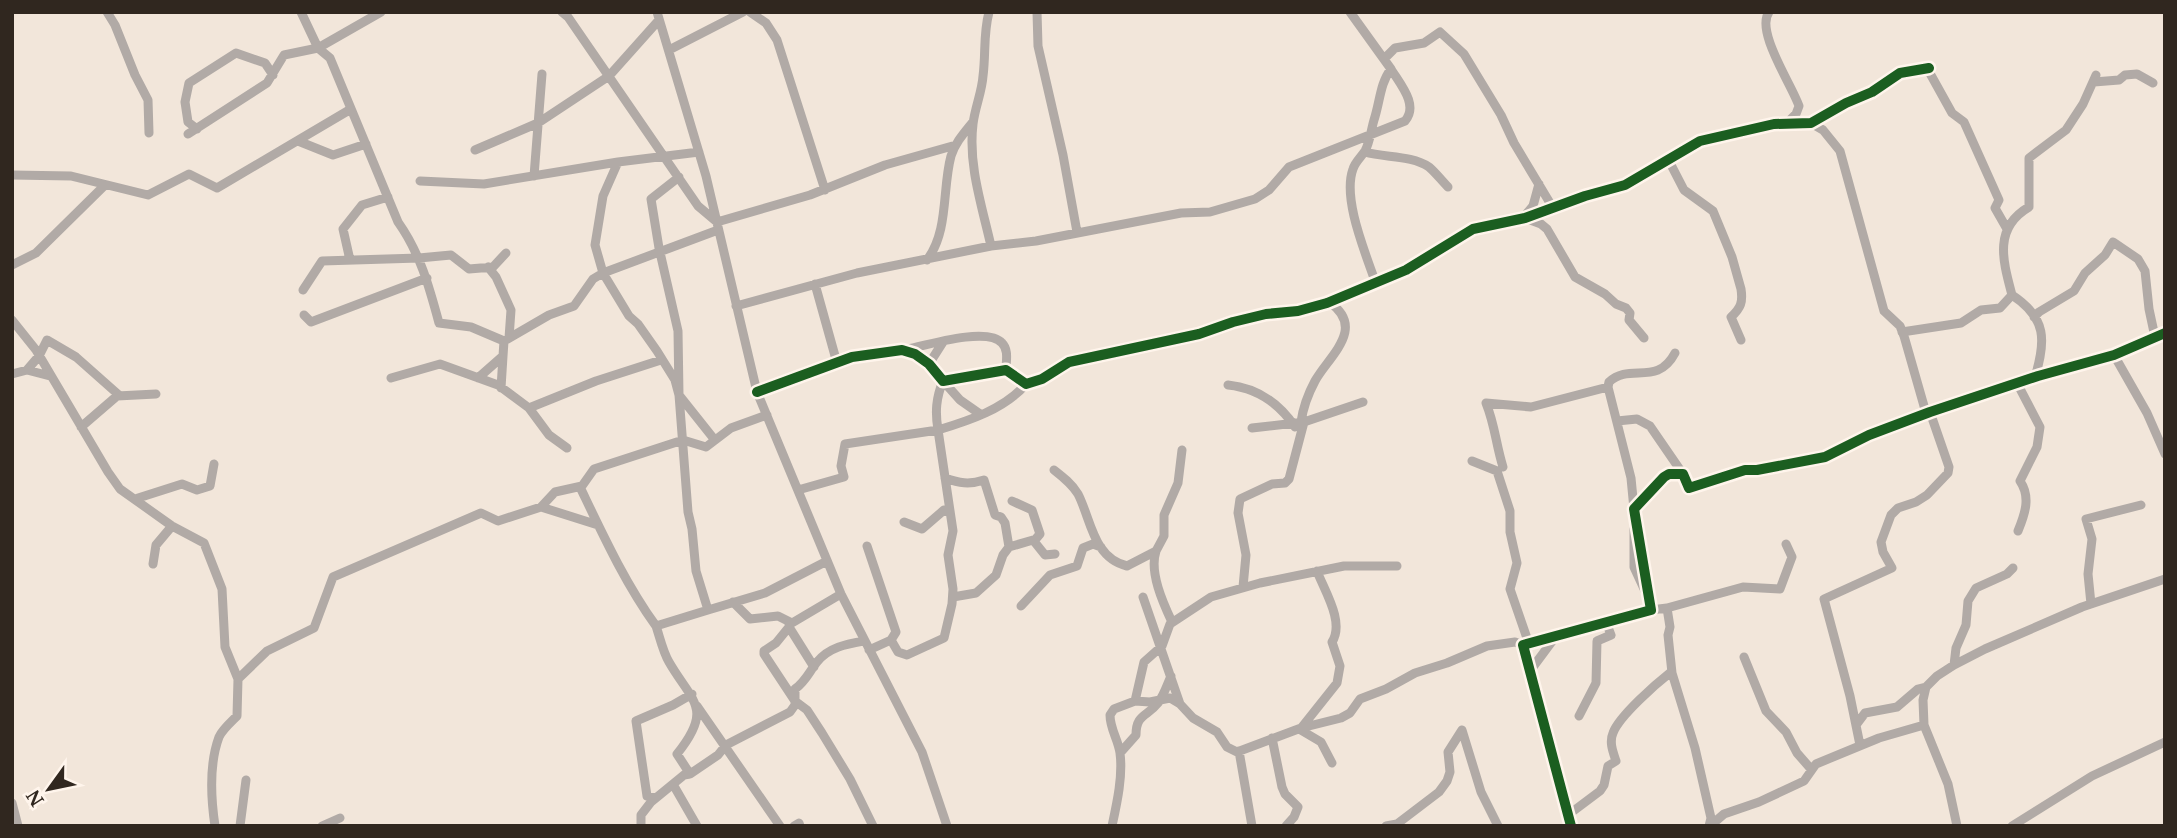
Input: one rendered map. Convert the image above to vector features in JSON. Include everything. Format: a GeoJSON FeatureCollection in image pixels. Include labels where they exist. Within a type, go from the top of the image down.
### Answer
{"type":"FeatureCollection","features":[{"type":"Feature","properties":{"kind":"street"},"geometry":{"type":"LineString","coordinates":[[107,12],[115,24],[148,100],[149,133]]}},
{"type":"Feature","properties":{"kind":"street"},"geometry":{"type":"LineString","coordinates":[[301,12],[318,48],[330,58],[398,222],[414,244],[427,278],[439,323],[471,327],[506,340]]}},
{"type":"Feature","properties":{"kind":"street"},"geometry":{"type":"LineString","coordinates":[[188,134],[267,83],[284,55],[318,48],[381,12]]}},
{"type":"Feature","properties":{"kind":"street"},"geometry":{"type":"LineString","coordinates":[[562,12],[698,206],[718,226]]}},
{"type":"Feature","properties":{"kind":"street"},"geometry":{"type":"LineString","coordinates":[[669,50],[743,12]]}},
{"type":"Feature","properties":{"kind":"street"},"geometry":{"type":"LineString","coordinates":[[750,12],[766,23],[777,40],[825,190]]}},
{"type":"Feature","properties":{"kind":"street"},"geometry":{"type":"LineString","coordinates":[[989,12],[984,30],[983,78],[973,122],[972,159],[991,246]]}},
{"type":"Feature","properties":{"kind":"street"},"geometry":{"type":"LineString","coordinates":[[1037,12],[1038,46],[1077,232]]}},
{"type":"Feature","properties":{"kind":"street"},"geometry":{"type":"LineString","coordinates":[[736,306],[857,273],[991,246],[1036,241],[1181,213],[1210,212],[1255,199],[1269,190],[1289,167],[1405,121],[1411,112],[1409,99],[1391,69],[1350,12]]}},
{"type":"Feature","properties":{"kind":"street"},"geometry":{"type":"LineString","coordinates":[[1769,12],[1765,17],[1766,28],[1780,68],[1799,106],[1796,114],[1786,124]]}},
{"type":"Feature","properties":{"kind":"street"},"geometry":{"type":"LineString","coordinates":[[475,150],[538,123],[609,76],[658,16]]}},
{"type":"Feature","properties":{"kind":"street"},"geometry":{"type":"LineString","coordinates":[[658,16],[699,152],[757,392],[841,594],[911,727],[930,771],[947,826]]}},
{"type":"Feature","properties":{"kind":"street"},"geometry":{"type":"LineString","coordinates":[[1384,59],[1395,48],[1424,43],[1440,32],[1464,54],[1553,208]]}},
{"type":"Feature","properties":{"kind":"street"},"geometry":{"type":"LineString","coordinates":[[197,129],[188,122],[185,102],[189,83],[236,53],[265,62],[273,75]]}},
{"type":"Feature","properties":{"kind":"street"},"geometry":{"type":"LineString","coordinates":[[798,490],[844,477],[841,466],[845,444],[938,430],[1002,404],[1026,384],[1042,379],[1069,362],[1199,334],[1266,314],[1298,311],[1329,302],[1376,284],[1429,258],[1473,229],[1523,219],[1585,195],[1625,185],[1700,141],[1774,124],[1811,123],[1872,92],[1900,73],[1928,68],[1952,113],[1964,122],[1999,200],[1995,208],[2007,229]]}},
{"type":"Feature","properties":{"kind":"street"},"geometry":{"type":"LineString","coordinates":[[1376,284],[1360,236],[1351,195],[1353,166],[1364,152],[1381,98],[1383,79],[1391,69]]}},
{"type":"Feature","properties":{"kind":"street"},"geometry":{"type":"LineString","coordinates":[[534,176],[542,74]]}},
{"type":"Feature","properties":{"kind":"street"},"geometry":{"type":"LineString","coordinates":[[2035,377],[2044,343],[2042,330],[2021,301],[2012,295],[2003,258],[2007,229],[2018,213],[2029,207],[2029,158],[2066,130],[2083,104],[2095,78],[2119,80],[2125,75],[2137,74],[2152,83]]}},
{"type":"Feature","properties":{"kind":"street"},"geometry":{"type":"LineString","coordinates":[[12,175],[71,176],[148,195],[189,174],[217,188],[351,109]]}},
{"type":"Feature","properties":{"kind":"street"},"geometry":{"type":"LineString","coordinates":[[927,260],[938,239],[951,156],[973,122]]}},
{"type":"Feature","properties":{"kind":"street"},"geometry":{"type":"LineString","coordinates":[[1811,123],[1823,130],[1840,152],[1884,311],[1900,326],[1949,467],[1948,473],[1927,495],[1898,508],[1891,515],[1881,542],[1892,568],[1824,599],[1860,745]]}},
{"type":"Feature","properties":{"kind":"street"},"geometry":{"type":"LineString","coordinates":[[298,141],[333,155],[366,145]]}},
{"type":"Feature","properties":{"kind":"street"},"geometry":{"type":"LineString","coordinates":[[506,340],[549,315],[574,306],[593,279],[603,272],[718,226],[825,190],[885,165],[956,145]]}},
{"type":"Feature","properties":{"kind":"street"},"geometry":{"type":"LineString","coordinates":[[421,181],[484,184],[699,152]]}},
{"type":"Feature","properties":{"kind":"street"},"geometry":{"type":"LineString","coordinates":[[1364,152],[1381,157],[1415,160],[1428,167],[1448,187]]}},
{"type":"Feature","properties":{"kind":"street"},"geometry":{"type":"LineString","coordinates":[[1668,159],[1684,190],[1708,206],[1717,219],[1741,289],[1740,309],[1731,317],[1741,340]]}},
{"type":"Feature","properties":{"kind":"street"},"geometry":{"type":"LineString","coordinates":[[618,162],[603,197],[595,245],[603,272],[629,316],[643,331],[675,380],[679,395],[715,439]]}},
{"type":"Feature","properties":{"kind":"street"},"geometry":{"type":"LineString","coordinates":[[679,177],[652,199],[659,250],[678,331],[679,395],[696,571],[708,610]]}},
{"type":"Feature","properties":{"kind":"street"},"geometry":{"type":"LineString","coordinates":[[1523,219],[1533,205],[1539,184]]}},
{"type":"Feature","properties":{"kind":"street"},"geometry":{"type":"LineString","coordinates":[[12,265],[37,253],[105,185]]}},
{"type":"Feature","properties":{"kind":"street"},"geometry":{"type":"LineString","coordinates":[[350,260],[343,229],[362,205],[388,197]]}},
{"type":"Feature","properties":{"kind":"street"},"geometry":{"type":"LineString","coordinates":[[1523,219],[1541,224],[1547,229],[1569,271],[1626,308],[1630,313],[1629,320],[1644,338]]}},
{"type":"Feature","properties":{"kind":"street"},"geometry":{"type":"LineString","coordinates":[[1617,421],[1637,419],[1645,422],[1667,448],[1689,488],[1745,470],[1825,457],[1869,435],[1928,412],[2035,377],[2114,355],[2160,335],[2149,309],[2145,271],[2138,259],[2113,242],[2098,263],[2085,273],[2074,290],[2034,317]]}},
{"type":"Feature","properties":{"kind":"street"},"geometry":{"type":"LineString","coordinates":[[303,290],[322,261],[419,258],[451,254],[469,269],[493,267],[506,253]]}},
{"type":"Feature","properties":{"kind":"street"},"geometry":{"type":"LineString","coordinates":[[488,267],[496,277],[511,310],[501,388]]}},
{"type":"Feature","properties":{"kind":"street"},"geometry":{"type":"LineString","coordinates":[[304,315],[311,322],[427,278]]}},
{"type":"Feature","properties":{"kind":"street"},"geometry":{"type":"LineString","coordinates":[[815,284],[837,363]]}},
{"type":"Feature","properties":{"kind":"street"},"geometry":{"type":"LineString","coordinates":[[1902,332],[1961,323],[1981,310],[2000,308],[2012,295]]}},
{"type":"Feature","properties":{"kind":"street"},"geometry":{"type":"LineString","coordinates":[[1243,587],[1246,555],[1238,513],[1240,499],[1272,484],[1285,483],[1289,479],[1300,434],[1299,423],[1312,386],[1337,351],[1345,332],[1342,316],[1329,302]]}},
{"type":"Feature","properties":{"kind":"street"},"geometry":{"type":"LineString","coordinates":[[12,320],[39,356],[120,488],[172,526],[204,543],[222,589],[225,648],[239,679],[237,716],[219,735],[213,770],[210,797],[215,826]]}},
{"type":"Feature","properties":{"kind":"street"},"geometry":{"type":"LineString","coordinates":[[757,392],[852,357],[977,336],[994,337],[1003,343],[1007,351],[1006,370]]}},
{"type":"Feature","properties":{"kind":"street"},"geometry":{"type":"LineString","coordinates":[[27,370],[39,356],[47,340],[76,357],[120,396]]}},
{"type":"Feature","properties":{"kind":"street"},"geometry":{"type":"LineString","coordinates":[[929,364],[943,342]]}},
{"type":"Feature","properties":{"kind":"street"},"geometry":{"type":"LineString","coordinates":[[902,350],[915,354],[929,364],[960,400],[980,414]]}},
{"type":"Feature","properties":{"kind":"street"},"geometry":{"type":"LineString","coordinates":[[1651,610],[1631,478],[1608,387],[1613,378],[1619,376],[1661,370],[1675,353]]}},
{"type":"Feature","properties":{"kind":"street"},"geometry":{"type":"LineString","coordinates":[[2114,355],[2147,413],[2165,454]]}},
{"type":"Feature","properties":{"kind":"street"},"geometry":{"type":"LineString","coordinates":[[478,378],[503,356]]}},
{"type":"Feature","properties":{"kind":"street"},"geometry":{"type":"LineString","coordinates":[[528,408],[596,381],[661,360]]}},
{"type":"Feature","properties":{"kind":"street"},"geometry":{"type":"LineString","coordinates":[[391,379],[440,363],[501,388],[528,408],[548,435],[567,448]]}},
{"type":"Feature","properties":{"kind":"street"},"geometry":{"type":"LineString","coordinates":[[12,374],[27,370],[50,376]]}},
{"type":"Feature","properties":{"kind":"street"},"geometry":{"type":"LineString","coordinates":[[943,381],[1006,370],[1026,384]]}},
{"type":"Feature","properties":{"kind":"street"},"geometry":{"type":"LineString","coordinates":[[891,640],[898,652],[907,655],[944,638],[953,597],[948,555],[953,531],[935,417],[936,397],[943,381]]}},
{"type":"Feature","properties":{"kind":"street"},"geometry":{"type":"LineString","coordinates":[[2017,383],[2040,427],[2037,447],[2021,481],[2027,498],[2025,514],[2018,531]]}},
{"type":"Feature","properties":{"kind":"street"},"geometry":{"type":"LineString","coordinates":[[1228,385],[1245,386],[1272,401],[1299,423]]}},
{"type":"Feature","properties":{"kind":"street"},"geometry":{"type":"LineString","coordinates":[[1503,467],[1495,442],[1493,421],[1486,403],[1531,407],[1608,387]]}},
{"type":"Feature","properties":{"kind":"street"},"geometry":{"type":"LineString","coordinates":[[81,427],[120,396],[156,394]]}},
{"type":"Feature","properties":{"kind":"street"},"geometry":{"type":"LineString","coordinates":[[1252,428],[1299,423],[1363,402]]}},
{"type":"Feature","properties":{"kind":"street"},"geometry":{"type":"LineString","coordinates":[[684,453],[706,447],[731,428],[766,415]]}},
{"type":"Feature","properties":{"kind":"street"},"geometry":{"type":"LineString","coordinates":[[239,679],[267,652],[314,628],[333,577],[481,513],[498,521],[541,507],[555,492],[580,486],[594,470],[683,440],[706,447]]}},
{"type":"Feature","properties":{"kind":"street"},"geometry":{"type":"LineString","coordinates":[[1172,622],[1155,568],[1156,551],[1164,536],[1164,515],[1178,483],[1182,450]]}},
{"type":"Feature","properties":{"kind":"street"},"geometry":{"type":"LineString","coordinates":[[1472,461],[1497,471],[1510,511],[1510,532],[1517,563],[1510,589],[1571,826]]}},
{"type":"Feature","properties":{"kind":"street"},"geometry":{"type":"LineString","coordinates":[[135,499],[182,484],[197,490],[210,486],[214,464]]}},
{"type":"Feature","properties":{"kind":"street"},"geometry":{"type":"LineString","coordinates":[[1054,470],[1075,489],[1090,530],[1109,557],[1127,566],[1156,551]]}},
{"type":"Feature","properties":{"kind":"street"},"geometry":{"type":"LineString","coordinates":[[1634,509],[1664,477],[1669,474],[1683,474]]}},
{"type":"Feature","properties":{"kind":"street"},"geometry":{"type":"LineString","coordinates":[[945,478],[974,483],[984,480],[995,515],[1001,517],[1005,523],[1009,547]]}},
{"type":"Feature","properties":{"kind":"street"},"geometry":{"type":"LineString","coordinates":[[580,486],[637,600],[656,626],[668,661],[780,826]]}},
{"type":"Feature","properties":{"kind":"street"},"geometry":{"type":"LineString","coordinates":[[953,597],[976,593],[996,575],[1009,547],[1034,541],[1040,534],[1032,510],[1012,501]]}},
{"type":"Feature","properties":{"kind":"street"},"geometry":{"type":"LineString","coordinates":[[2091,604],[2088,574],[2092,539],[2086,519],[2141,505]]}},
{"type":"Feature","properties":{"kind":"street"},"geometry":{"type":"LineString","coordinates":[[541,507],[598,525]]}},
{"type":"Feature","properties":{"kind":"street"},"geometry":{"type":"LineString","coordinates":[[904,522],[922,529],[944,510],[950,512]]}},
{"type":"Feature","properties":{"kind":"street"},"geometry":{"type":"LineString","coordinates":[[153,564],[156,545],[172,526]]}},
{"type":"Feature","properties":{"kind":"street"},"geometry":{"type":"LineString","coordinates":[[1034,541],[1045,555],[1055,554]]}},
{"type":"Feature","properties":{"kind":"street"},"geometry":{"type":"LineString","coordinates":[[1021,606],[1050,575],[1077,566],[1083,548],[1093,544],[1101,547]]}},
{"type":"Feature","properties":{"kind":"street"},"geometry":{"type":"LineString","coordinates":[[1112,826],[1117,803],[1120,753],[1112,733],[1110,715],[1114,709],[1135,701],[1150,702],[1170,698],[1193,718],[1217,732],[1231,750],[1239,751],[1272,738],[1341,718],[1350,713],[1360,698],[1386,689],[1415,673],[1488,646],[1515,642],[1526,644],[1743,587],[1780,589],[1792,557],[1786,544]]}},
{"type":"Feature","properties":{"kind":"street"},"geometry":{"type":"LineString","coordinates":[[867,545],[896,632],[891,640],[869,650]]}},
{"type":"Feature","properties":{"kind":"street"},"geometry":{"type":"LineString","coordinates":[[656,626],[765,593],[827,561]]}},
{"type":"Feature","properties":{"kind":"street"},"geometry":{"type":"LineString","coordinates":[[1135,701],[1144,662],[1162,646],[1172,622],[1211,597],[1243,587],[1344,566],[1397,566]]}},
{"type":"Feature","properties":{"kind":"street"},"geometry":{"type":"LineString","coordinates":[[1954,665],[1958,640],[1966,625],[1968,601],[1976,588],[2007,575],[2013,568]]}},
{"type":"Feature","properties":{"kind":"street"},"geometry":{"type":"LineString","coordinates":[[1300,729],[1331,693],[1340,674],[1332,642],[1336,636],[1337,622],[1317,571]]}},
{"type":"Feature","properties":{"kind":"street"},"geometry":{"type":"LineString","coordinates":[[1856,724],[1865,713],[1897,707],[1954,665],[2007,639],[2091,604],[2165,579]]}},
{"type":"Feature","properties":{"kind":"street"},"geometry":{"type":"LineString","coordinates":[[841,594],[789,624],[776,643],[764,651],[795,701],[807,710],[822,733],[850,779],[873,826]]}},
{"type":"Feature","properties":{"kind":"street"},"geometry":{"type":"LineString","coordinates":[[1143,597],[1180,704]]}},
{"type":"Feature","properties":{"kind":"street"},"geometry":{"type":"LineString","coordinates":[[733,602],[750,619],[778,616],[789,624],[814,667]]}},
{"type":"Feature","properties":{"kind":"street"},"geometry":{"type":"LineString","coordinates":[[1166,607],[1163,625],[1166,633]]}},
{"type":"Feature","properties":{"kind":"street"},"geometry":{"type":"LineString","coordinates":[[1667,608],[1671,671],[1695,747],[1711,818],[1710,826]]}},
{"type":"Feature","properties":{"kind":"street"},"geometry":{"type":"LineString","coordinates":[[1579,716],[1596,683],[1597,641],[1611,635],[1606,622]]}},
{"type":"Feature","properties":{"kind":"street"},"geometry":{"type":"LineString","coordinates":[[1530,671],[1556,636]]}},
{"type":"Feature","properties":{"kind":"street"},"geometry":{"type":"LineString","coordinates":[[641,826],[640,814],[684,775],[690,774],[718,755],[726,745],[790,712],[795,701],[795,689],[805,681],[820,659],[842,645],[864,641]]}},
{"type":"Feature","properties":{"kind":"street"},"geometry":{"type":"LineString","coordinates":[[1744,657],[1766,712],[1786,732],[1797,753],[1811,769]]}},
{"type":"Feature","properties":{"kind":"street"},"geometry":{"type":"LineString","coordinates":[[1568,815],[1604,785],[1608,766],[1616,761],[1611,743],[1613,732],[1650,688],[1671,671]]}},
{"type":"Feature","properties":{"kind":"street"},"geometry":{"type":"LineString","coordinates":[[1120,753],[1136,735],[1140,718],[1160,699],[1171,676]]}},
{"type":"Feature","properties":{"kind":"street"},"geometry":{"type":"LineString","coordinates":[[1926,687],[1923,700],[1924,725],[1948,785],[1957,826]]}},
{"type":"Feature","properties":{"kind":"street"},"geometry":{"type":"LineString","coordinates":[[656,798],[647,796],[636,721],[692,694]]}},
{"type":"Feature","properties":{"kind":"street"},"geometry":{"type":"LineString","coordinates":[[690,774],[677,754],[688,740],[696,722],[697,706]]}},
{"type":"Feature","properties":{"kind":"street"},"geometry":{"type":"LineString","coordinates":[[1710,826],[1724,814],[1759,802],[1804,781],[1816,764],[1860,745],[1924,725]]}},
{"type":"Feature","properties":{"kind":"street"},"geometry":{"type":"LineString","coordinates":[[1300,729],[1321,742],[1332,763]]}},
{"type":"Feature","properties":{"kind":"street"},"geometry":{"type":"LineString","coordinates":[[1386,826],[1397,824],[1439,792],[1450,772],[1448,752],[1462,730],[1481,792],[1498,826]]}},
{"type":"Feature","properties":{"kind":"street"},"geometry":{"type":"LineString","coordinates":[[1272,738],[1282,787],[1298,807],[1286,826]]}},
{"type":"Feature","properties":{"kind":"street"},"geometry":{"type":"LineString","coordinates":[[2012,826],[2092,776],[2165,742]]}},
{"type":"Feature","properties":{"kind":"street"},"geometry":{"type":"LineString","coordinates":[[1239,751],[1252,826]]}},
{"type":"Feature","properties":{"kind":"street"},"geometry":{"type":"LineString","coordinates":[[240,826],[246,780]]}},
{"type":"Feature","properties":{"kind":"street"},"geometry":{"type":"LineString","coordinates":[[674,786],[697,826]]}},
{"type":"Feature","properties":{"kind":"street"},"geometry":{"type":"LineString","coordinates":[[12,803],[18,826]]}},
{"type":"Feature","properties":{"kind":"street"},"geometry":{"type":"LineString","coordinates":[[322,826],[340,818]]}},
{"type":"Feature","properties":{"kind":"street"},"geometry":{"type":"LineString","coordinates":[[794,826],[799,823],[800,826]]}},
{"type":"Feature","properties":{"kind":"cycle path"},"geometry":{"type":"LineString","coordinates":[[757,392],[852,357],[902,350],[915,354],[929,364],[943,381],[1006,370],[1026,384],[1042,379],[1069,362],[1199,334],[1266,314],[1298,311],[1327,303],[1406,270],[1473,229],[1525,218],[1625,185],[1700,141],[1774,124],[1811,123],[1872,92],[1900,73],[1929,68]]}},
{"type":"Feature","properties":{"kind":"cycle path"},"geometry":{"type":"LineString","coordinates":[[1571,826],[1523,645],[1651,610],[1634,509],[1664,477],[1669,474],[1683,474],[1689,488],[1745,470],[1825,457],[1869,435],[1930,412],[2038,376],[2114,355],[2165,333]]}}]}
